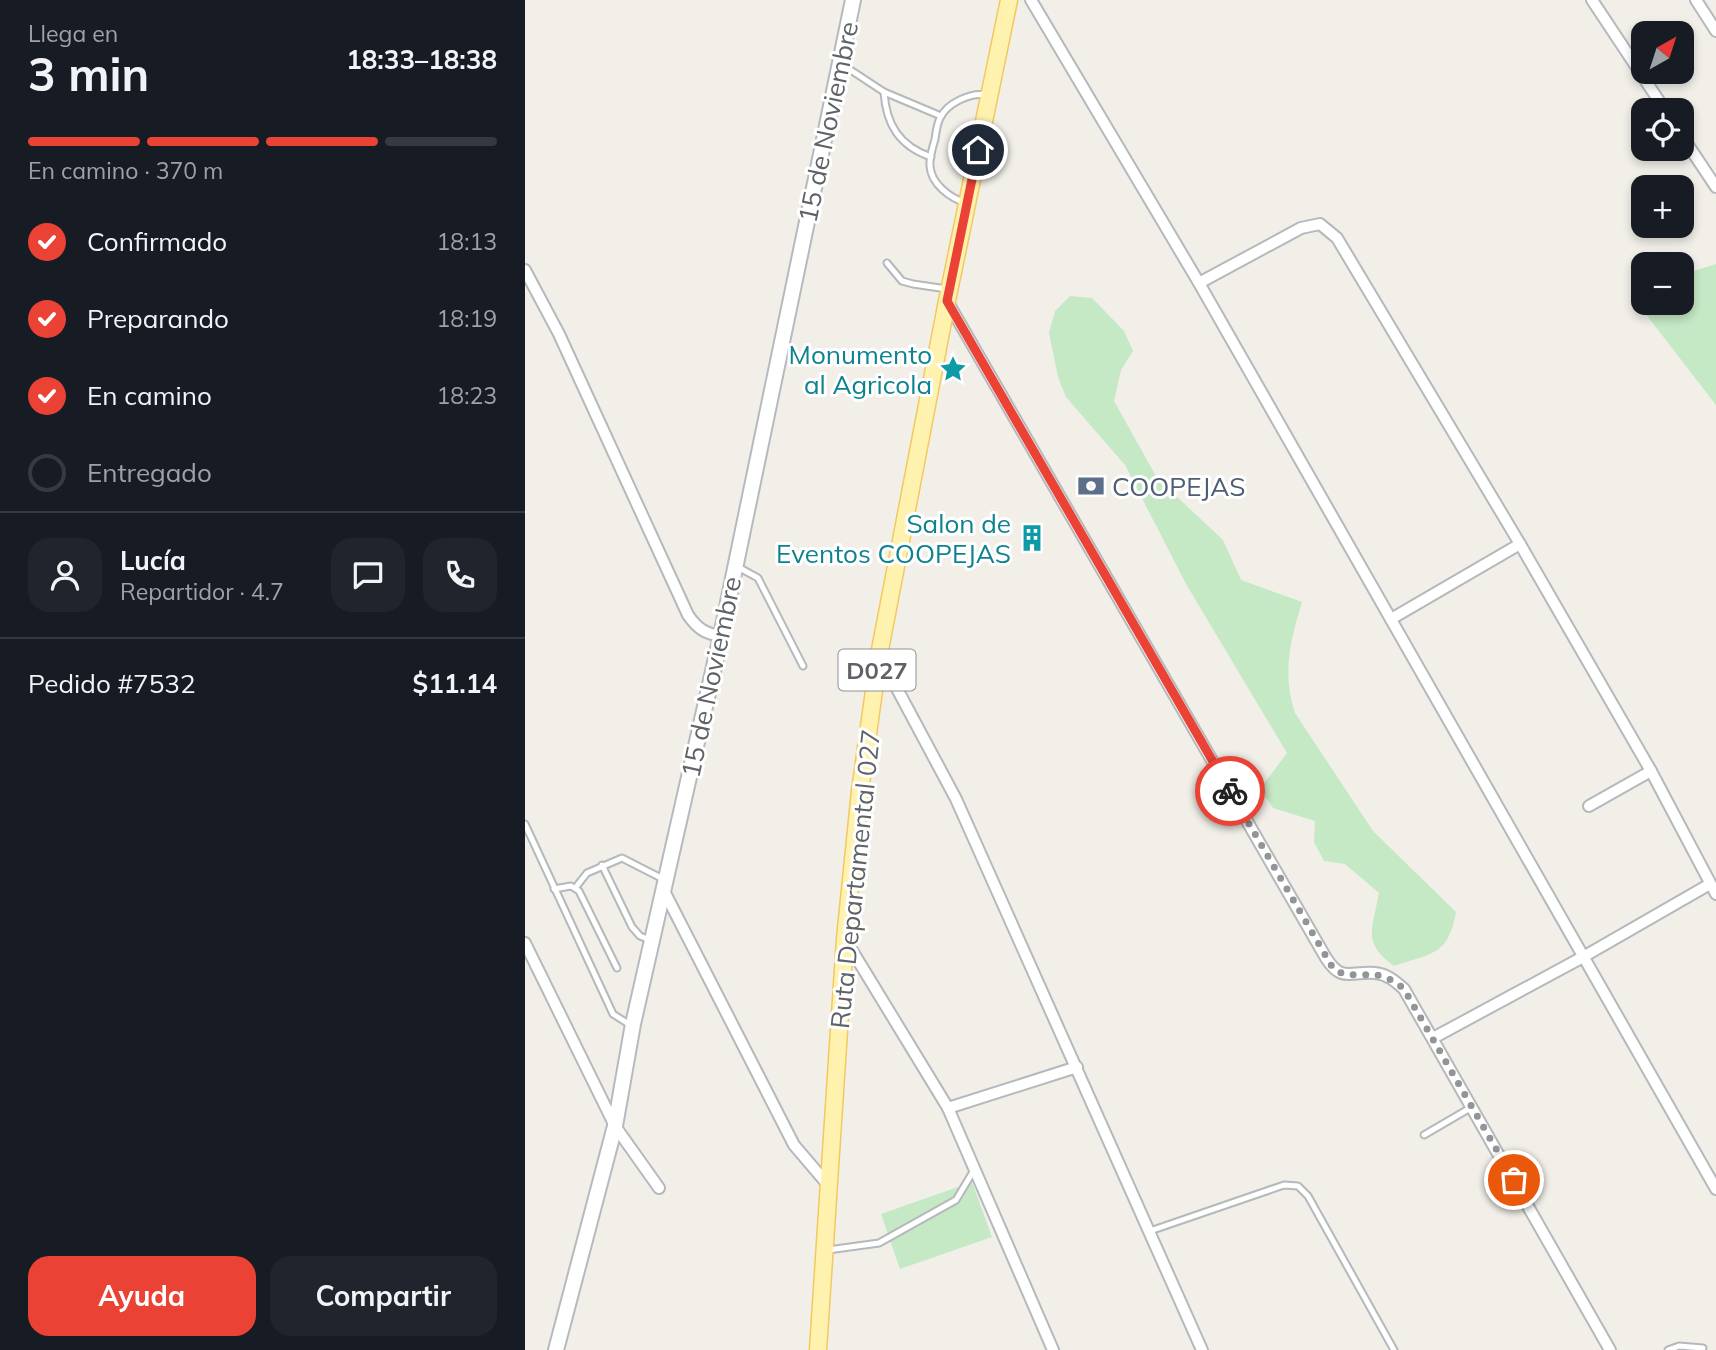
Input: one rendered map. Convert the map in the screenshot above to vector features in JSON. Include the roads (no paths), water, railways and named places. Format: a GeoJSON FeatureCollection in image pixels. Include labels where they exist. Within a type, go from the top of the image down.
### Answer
{"type":"FeatureCollection","features":[{"type":"Feature","properties":{"kind":"main road","name":"Ruta Departamental 027"},"geometry":{"type":"LineString","coordinates":[[818,1350],[845,939],[860,791],[879,655],[1009,0]]}},
{"type":"Feature","properties":{"kind":"street","name":"15 de Noviembre"},"geometry":{"type":"LineString","coordinates":[[556,1350],[615,1126],[633,1024],[721,636],[853,0]]}},
{"type":"Feature","properties":{"kind":"street"},"geometry":{"type":"LineString","coordinates":[[1031,0],[1199,283],[1716,1189]]}},
{"type":"Feature","properties":{"kind":"street"},"geometry":{"type":"LineString","coordinates":[[1592,0],[1657,98]]}},
{"type":"Feature","properties":{"kind":"street"},"geometry":{"type":"LineString","coordinates":[[1696,0],[1716,32]]}},
{"type":"Feature","properties":{"kind":"street"},"geometry":{"type":"LineString","coordinates":[[1694,155],[1716,187]]}},
{"type":"Feature","properties":{"kind":"street"},"geometry":{"type":"LineString","coordinates":[[1698,161],[1716,178]]}},
{"type":"Feature","properties":{"kind":"street"},"geometry":{"type":"LineString","coordinates":[[1199,283],[1301,228],[1319,224],[1338,238],[1651,771],[1713,889],[1433,1038]]}},
{"type":"Feature","properties":{"kind":"street"},"geometry":{"type":"LineString","coordinates":[[525,270],[559,334],[688,615],[708,634],[721,636]]}},
{"type":"Feature","properties":{"kind":"street"},"geometry":{"type":"LineString","coordinates":[[949,295],[1330,964],[1334,970],[1345,975],[1376,973],[1392,978],[1404,989],[1610,1350]]}},
{"type":"Feature","properties":{"kind":"street"},"geometry":{"type":"LineString","coordinates":[[1391,619],[1520,544]]}},
{"type":"Feature","properties":{"kind":"street"},"geometry":{"type":"LineString","coordinates":[[879,655],[956,799],[1202,1350]]}},
{"type":"Feature","properties":{"kind":"street"},"geometry":{"type":"LineString","coordinates":[[1589,806],[1651,771]]}},
{"type":"Feature","properties":{"kind":"street"},"geometry":{"type":"LineString","coordinates":[[664,885],[793,1145],[829,1186]]}},
{"type":"Feature","properties":{"kind":"street"},"geometry":{"type":"LineString","coordinates":[[845,939],[948,1108],[1053,1350]]}},
{"type":"Feature","properties":{"kind":"street"},"geometry":{"type":"LineString","coordinates":[[525,943],[615,1126],[659,1188]]}},
{"type":"Feature","properties":{"kind":"street"},"geometry":{"type":"LineString","coordinates":[[948,1108],[1077,1067]]}},
{"type":"Feature","properties":{"kind":"lane"},"geometry":{"type":"LineString","coordinates":[[840,64],[884,92],[941,116]]}},
{"type":"Feature","properties":{"kind":"lane"},"geometry":{"type":"LineString","coordinates":[[884,92],[885,111],[898,136],[919,153],[931,157]]}},
{"type":"Feature","properties":{"kind":"lane"},"geometry":{"type":"LineString","coordinates":[[967,203],[956,200],[937,182],[930,170],[931,157],[941,116],[951,105],[967,97],[981,94],[989,96]]}},
{"type":"Feature","properties":{"kind":"lane"},"geometry":{"type":"LineString","coordinates":[[887,263],[902,281],[949,295]]}},
{"type":"Feature","properties":{"kind":"lane"},"geometry":{"type":"LineString","coordinates":[[735,565],[758,578],[803,666]]}},
{"type":"Feature","properties":{"kind":"lane"},"geometry":{"type":"LineString","coordinates":[[525,824],[613,1014],[633,1024]]}},
{"type":"Feature","properties":{"kind":"lane"},"geometry":{"type":"LineString","coordinates":[[576,887],[587,873],[616,859],[626,859],[664,885]]}},
{"type":"Feature","properties":{"kind":"lane"},"geometry":{"type":"LineString","coordinates":[[602,865],[632,927],[640,936],[652,941]]}},
{"type":"Feature","properties":{"kind":"lane"},"geometry":{"type":"LineString","coordinates":[[554,889],[576,887]]}},
{"type":"Feature","properties":{"kind":"lane"},"geometry":{"type":"LineString","coordinates":[[576,887],[617,968]]}},
{"type":"Feature","properties":{"kind":"lane"},"geometry":{"type":"LineString","coordinates":[[1424,1135],[1472,1107]]}},
{"type":"Feature","properties":{"kind":"lane"},"geometry":{"type":"LineString","coordinates":[[825,1250],[879,1243],[956,1200],[974,1168]]}},
{"type":"Feature","properties":{"kind":"lane"},"geometry":{"type":"LineString","coordinates":[[1150,1231],[1284,1185],[1298,1186],[1308,1196],[1394,1350]]}},
{"type":"Feature","properties":{"kind":"lane"},"geometry":{"type":"LineString","coordinates":[[1668,1350],[1679,1346],[1703,1348]]}},
{"type":"Feature","properties":{"kind":"place","name":"Monumento al Agricola"},"geometry":{"type":"Point","coordinates":[953,369]}},
{"type":"Feature","properties":{"kind":"place","name":"COOPEJAS"},"geometry":{"type":"Point","coordinates":[1091,486]}},
{"type":"Feature","properties":{"kind":"place","name":"Salon de Eventos COOPEJAS"},"geometry":{"type":"Point","coordinates":[1032,538]}}]}
